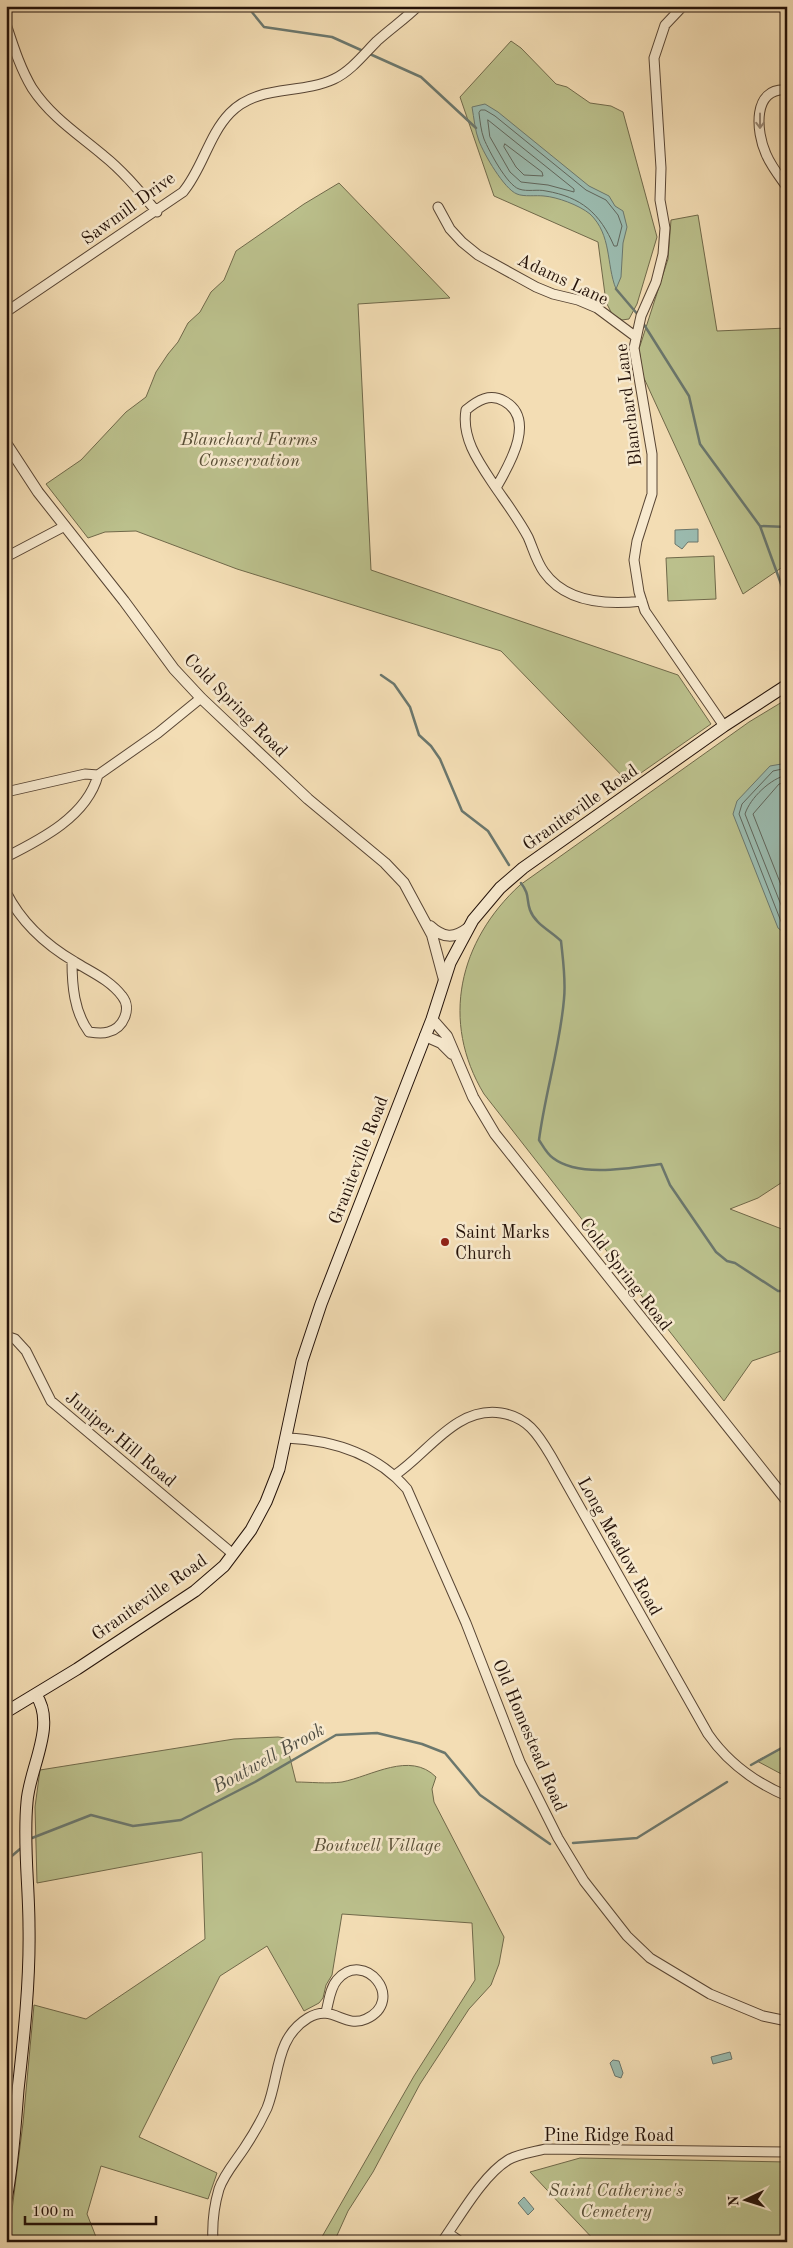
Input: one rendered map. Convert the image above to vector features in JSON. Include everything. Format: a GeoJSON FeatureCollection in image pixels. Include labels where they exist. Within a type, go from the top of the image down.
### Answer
{"type":"FeatureCollection","features":[{"type":"Feature","properties":{"kind":"main road","name":"Graniteville Road"},"geometry":{"type":"LineString","coordinates":[[6,1712],[36,1695],[195,1591],[224,1566],[251,1530],[266,1502],[279,1469],[298,1378],[312,1328],[432,1019],[456,948],[468,928],[491,898],[523,868],[724,726],[787,685]]}},
{"type":"Feature","properties":{"kind":"main road"},"geometry":{"type":"LineString","coordinates":[[6,2200],[14,2134],[28,1970],[29,1926],[25,1840],[27,1801],[44,1727],[42,1706],[36,1695]]}},
{"type":"Feature","properties":{"kind":"street","name":"Sawmill Drive"},"geometry":{"type":"LineString","coordinates":[[6,312],[157,212],[183,192],[192,182],[213,136],[230,113],[248,100],[260,95],[311,87],[336,78],[418,6]]}},
{"type":"Feature","properties":{"kind":"street","name":"Blanchard Lane"},"geometry":{"type":"LineString","coordinates":[[682,6],[665,25],[654,58],[661,168],[660,200],[665,228],[663,254],[656,282],[641,316],[634,348],[649,432],[653,474],[652,494],[637,541],[634,560],[645,611],[724,726]]}},
{"type":"Feature","properties":{"kind":"street"},"geometry":{"type":"LineString","coordinates":[[6,24],[27,77],[46,106],[71,131],[105,156],[130,179],[157,212]]}},
{"type":"Feature","properties":{"kind":"street"},"geometry":{"type":"LineString","coordinates":[[787,90],[773,90],[769,93],[763,100],[759,117],[765,152],[787,187]]}},
{"type":"Feature","properties":{"kind":"street","name":"Adams Lane"},"geometry":{"type":"LineString","coordinates":[[438,207],[450,229],[478,255],[536,287],[597,308],[636,337]]}},
{"type":"Feature","properties":{"kind":"street"},"geometry":{"type":"LineString","coordinates":[[496,488],[513,452],[519,433],[520,421],[511,405],[500,399],[488,397],[477,401],[466,410],[463,424],[483,468],[527,536],[544,572],[564,590],[599,602],[613,604],[642,601]]}},
{"type":"Feature","properties":{"kind":"street","name":"Cold Spring Road"},"geometry":{"type":"LineString","coordinates":[[6,442],[38,492],[124,601],[174,669],[200,698],[308,799],[385,863],[404,883],[427,923],[444,980]]}},
{"type":"Feature","properties":{"kind":"street"},"geometry":{"type":"LineString","coordinates":[[6,557],[65,526]]}},
{"type":"Feature","properties":{"kind":"street"},"geometry":{"type":"LineString","coordinates":[[6,792],[85,774],[98,775],[158,733],[200,698]]}},
{"type":"Feature","properties":{"kind":"street"},"geometry":{"type":"LineString","coordinates":[[6,857],[34,843],[77,811],[94,790],[98,775]]}},
{"type":"Feature","properties":{"kind":"street"},"geometry":{"type":"LineString","coordinates":[[6,892],[28,927],[72,961],[114,986],[124,998],[127,1012],[120,1026],[111,1032],[101,1034],[89,1032],[83,1023],[73,987],[72,961]]}},
{"type":"Feature","properties":{"kind":"street","name":"Cold Spring Road"},"geometry":{"type":"LineString","coordinates":[[427,923],[446,936],[456,936],[468,928]]}},
{"type":"Feature","properties":{"kind":"street","name":"Cold Spring Road"},"geometry":{"type":"LineString","coordinates":[[432,1019],[446,1036],[473,1097],[495,1134],[787,1501]]}},
{"type":"Feature","properties":{"kind":"street","name":"Cold Spring Road"},"geometry":{"type":"LineString","coordinates":[[425,1036],[441,1043],[454,1057]]}},
{"type":"Feature","properties":{"kind":"street","name":"Juniper Hill Road"},"geometry":{"type":"LineString","coordinates":[[6,1336],[15,1340],[26,1351],[51,1401],[233,1554]]}},
{"type":"Feature","properties":{"kind":"street","name":"Long Meadow Road"},"geometry":{"type":"LineString","coordinates":[[395,1475],[410,1466],[458,1422],[468,1417],[494,1412],[512,1415],[528,1424],[551,1456],[683,1692],[715,1745],[736,1767],[765,1787],[787,1796]]}},
{"type":"Feature","properties":{"kind":"street","name":"Old Homestead Road"},"geometry":{"type":"LineString","coordinates":[[286,1438],[353,1450],[377,1462],[395,1475],[413,1499],[442,1573],[466,1623],[520,1762],[558,1838],[584,1881],[627,1936],[650,1958],[710,1994],[763,2016],[787,2021]]}},
{"type":"Feature","properties":{"kind":"street"},"geometry":{"type":"LineString","coordinates":[[213,2242],[214,2217],[220,2187],[246,2147],[267,2107],[287,2038],[307,2019],[316,2014],[326,2012],[352,2021],[362,2021],[372,2016],[380,2009],[382,2000],[383,1990],[378,1978],[368,1972],[358,1970],[347,1972],[337,1980],[332,1989],[326,2012]]}},
{"type":"Feature","properties":{"kind":"street","name":"Pine Ridge Road"},"geometry":{"type":"LineString","coordinates":[[442,2242],[494,2173],[506,2161],[545,2149],[787,2152]]}},
{"type":"Feature","properties":{"kind":"street"},"geometry":{"type":"LineString","coordinates":[[448,2233],[461,2242]]}},
{"type":"Feature","properties":{"kind":"green space"},"geometry":{"type":"Polygon","coordinates":[[[511,41],[521,48],[556,84],[567,87],[590,103],[611,106],[623,112],[657,237],[637,304],[629,319],[622,320],[612,314],[606,302],[598,242],[494,196],[460,97],[511,41]]]}},
{"type":"Feature","properties":{"kind":"green space","name":"Blanchard Farms Conservation"},"geometry":{"type":"Polygon","coordinates":[[[339,183],[450,298],[358,304],[371,570],[678,675],[711,724],[628,782],[501,651],[237,569],[136,531],[105,532],[88,538],[46,484],[81,460],[126,412],[146,397],[156,372],[178,342],[188,323],[200,312],[211,292],[224,280],[236,251],[304,204],[339,183]]]}},
{"type":"Feature","properties":{"kind":"green space"},"geometry":{"type":"Polygon","coordinates":[[[698,215],[717,331],[787,328],[787,564],[743,594],[643,376],[639,349],[668,259],[671,220],[698,215]]]}},
{"type":"Feature","properties":{"kind":"green space"},"geometry":{"type":"Polygon","coordinates":[[[714,556],[716,599],[668,601],[666,558],[714,556]]]}},
{"type":"Feature","properties":{"kind":"green space"},"geometry":{"type":"Polygon","coordinates":[[[787,699],[787,1179],[758,1198],[730,1209],[787,1231],[787,1349],[752,1361],[724,1401],[484,1094],[470,1066],[462,1038],[460,1011],[463,983],[470,956],[482,931],[499,907],[520,885],[749,722],[787,699]]]}},
{"type":"Feature","properties":{"kind":"green space","name":"Boutwell Village"},"geometry":{"type":"Polygon","coordinates":[[[285,1738],[296,1782],[342,1782],[378,1771],[403,1766],[415,1766],[426,1770],[436,1777],[432,1789],[434,1802],[504,1937],[499,1964],[491,1985],[469,2009],[420,2084],[373,2172],[348,2211],[334,2242],[319,2242],[414,2076],[475,1980],[472,1923],[342,1914],[332,1975],[326,1985],[323,1998],[319,2003],[304,2011],[267,1946],[220,1976],[139,2137],[217,2173],[208,2199],[101,2166],[87,2214],[98,2242],[8,2242],[23,2123],[34,2005],[86,2019],[205,1939],[202,1852],[37,1883],[35,1807],[40,1770],[234,1739],[285,1738]]]}},
{"type":"Feature","properties":{"kind":"green space"},"geometry":{"type":"Polygon","coordinates":[[[787,1746],[787,1777],[757,1761],[787,1746]]]}},
{"type":"Feature","properties":{"kind":"green space","name":"Saint Catherine's Cemetery"},"geometry":{"type":"Polygon","coordinates":[[[580,2158],[787,2162],[787,2242],[596,2242],[530,2172],[580,2158]]]}},
{"type":"Feature","properties":{"kind":"water"},"geometry":{"type":"Polygon","coordinates":[[[485,104],[498,112],[589,186],[609,196],[615,206],[623,211],[627,227],[623,243],[621,277],[616,289],[602,231],[590,214],[568,202],[555,198],[517,194],[501,178],[482,147],[476,129],[472,107],[485,104]]]}},
{"type":"Feature","properties":{"kind":"water"},"geometry":{"type":"Polygon","coordinates":[[[698,529],[698,542],[688,542],[682,549],[675,544],[675,530],[698,529]]]}},
{"type":"Feature","properties":{"kind":"water"},"geometry":{"type":"Polygon","coordinates":[[[787,763],[787,935],[778,928],[733,814],[737,801],[770,766],[787,763]]]}},
{"type":"Feature","properties":{"kind":"water"},"geometry":{"type":"Polygon","coordinates":[[[730,2052],[732,2059],[713,2064],[711,2057],[730,2052]]]}},
{"type":"Feature","properties":{"kind":"water"},"geometry":{"type":"Polygon","coordinates":[[[613,2060],[619,2061],[623,2073],[621,2078],[615,2076],[610,2063],[613,2060]]]}},
{"type":"Feature","properties":{"kind":"water"},"geometry":{"type":"Polygon","coordinates":[[[524,2197],[534,2209],[528,2215],[518,2203],[524,2197]]]}},
{"type":"Feature","properties":{"kind":"waterway"},"geometry":{"type":"LineString","coordinates":[[247,6],[264,27],[332,37],[421,77],[476,128]]}},
{"type":"Feature","properties":{"kind":"waterway"},"geometry":{"type":"LineString","coordinates":[[616,289],[639,316]]}},
{"type":"Feature","properties":{"kind":"waterway"},"geometry":{"type":"LineString","coordinates":[[643,323],[689,396],[700,444],[760,526],[784,592],[787,633]]}},
{"type":"Feature","properties":{"kind":"waterway"},"geometry":{"type":"LineString","coordinates":[[760,526],[787,527]]}},
{"type":"Feature","properties":{"kind":"waterway"},"geometry":{"type":"LineString","coordinates":[[381,675],[394,684],[410,707],[419,735],[431,746],[440,759],[462,811],[488,831],[509,865]]}},
{"type":"Feature","properties":{"kind":"waterway"},"geometry":{"type":"LineString","coordinates":[[521,883],[527,894],[532,915],[561,941],[564,970],[565,992],[562,1017],[539,1140],[553,1158],[577,1168],[606,1170],[661,1164],[670,1185],[716,1252],[727,1261],[735,1263],[778,1291],[787,1291]]}},
{"type":"Feature","properties":{"kind":"waterway","name":"Boutwell Brook"},"geometry":{"type":"LineString","coordinates":[[32,1838],[91,1815],[133,1826],[181,1820],[255,1782],[336,1735],[377,1733],[422,1744],[445,1753],[480,1795],[550,1844]]}},
{"type":"Feature","properties":{"kind":"waterway","name":"Boutwell Brook"},"geometry":{"type":"LineString","coordinates":[[751,1765],[787,1745]]}},
{"type":"Feature","properties":{"kind":"waterway","name":"Boutwell Brook"},"geometry":{"type":"LineString","coordinates":[[573,1843],[637,1838],[727,1782]]}},
{"type":"Feature","properties":{"kind":"waterway","name":"Boutwell Brook"},"geometry":{"type":"LineString","coordinates":[[6,1861],[20,1849]]}},
{"type":"Feature","properties":{"kind":"place","name":"Saint Marks Church"},"geometry":{"type":"Point","coordinates":[445,1242]}}]}
